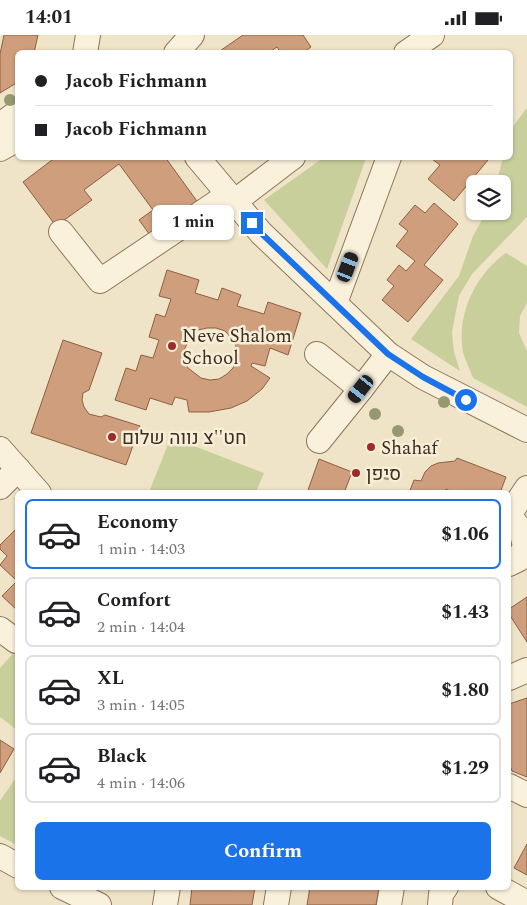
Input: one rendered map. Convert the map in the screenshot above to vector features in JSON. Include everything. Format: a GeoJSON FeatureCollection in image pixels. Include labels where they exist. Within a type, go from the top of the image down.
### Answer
{"type":"FeatureCollection","features":[{"type":"Feature","properties":{"kind":"street"},"geometry":{"type":"LineString","coordinates":[[171,35],[174,50]]}},
{"type":"Feature","properties":{"kind":"street"},"geometry":{"type":"LineString","coordinates":[[178,50],[192,35]]}},
{"type":"Feature","properties":{"kind":"street"},"geometry":{"type":"LineString","coordinates":[[410,50],[432,35]]}},
{"type":"Feature","properties":{"kind":"street"},"geometry":{"type":"LineString","coordinates":[[0,125],[15,114]]}},
{"type":"Feature","properties":{"kind":"street"},"geometry":{"type":"LineString","coordinates":[[0,149],[15,141]]}},
{"type":"Feature","properties":{"kind":"street"},"geometry":{"type":"LineString","coordinates":[[200,160],[261,233],[388,354],[423,377],[527,430]]}},
{"type":"Feature","properties":{"kind":"street"},"geometry":{"type":"LineString","coordinates":[[62,232],[100,281],[231,199],[289,160]]}},
{"type":"Feature","properties":{"kind":"street"},"geometry":{"type":"LineString","coordinates":[[334,303],[388,160]]}},
{"type":"Feature","properties":{"kind":"street"},"geometry":{"type":"LineString","coordinates":[[317,354],[361,389]]}},
{"type":"Feature","properties":{"kind":"street"},"geometry":{"type":"LineString","coordinates":[[319,441],[388,354]]}},
{"type":"Feature","properties":{"kind":"street"},"geometry":{"type":"LineString","coordinates":[[0,449],[36,490]]}},
{"type":"Feature","properties":{"kind":"street"},"geometry":{"type":"LineString","coordinates":[[0,487],[18,469]]}},
{"type":"Feature","properties":{"kind":"street"},"geometry":{"type":"LineString","coordinates":[[511,512],[527,488]]}},
{"type":"Feature","properties":{"kind":"street"},"geometry":{"type":"LineString","coordinates":[[511,518],[520,529],[525,546],[519,559],[511,563]]}},
{"type":"Feature","properties":{"kind":"street"},"geometry":{"type":"LineString","coordinates":[[511,677],[527,671]]}},
{"type":"Feature","properties":{"kind":"street"},"geometry":{"type":"LineString","coordinates":[[0,856],[15,864]]}},
{"type":"Feature","properties":{"kind":"street"},"geometry":{"type":"LineString","coordinates":[[68,890],[99,905]]}},
{"type":"Feature","properties":{"kind":"street"},"geometry":{"type":"LineString","coordinates":[[166,905],[168,890]]}},
{"type":"Feature","properties":{"kind":"street"},"geometry":{"type":"LineString","coordinates":[[276,905],[278,890]]}},
{"type":"Feature","properties":{"kind":"street"},"geometry":{"type":"LineString","coordinates":[[389,905],[392,890]]}},
{"type":"Feature","properties":{"kind":"street"},"geometry":{"type":"LineString","coordinates":[[440,905],[441,894],[444,890]]}},
{"type":"Feature","properties":{"kind":"street"},"geometry":{"type":"LineString","coordinates":[[503,890],[527,903]]}},
{"type":"Feature","properties":{"kind":"green space"},"geometry":{"type":"Polygon","coordinates":[[[527,108],[527,217],[472,274],[459,296],[452,332],[454,352],[460,371],[411,339],[459,276],[473,236],[482,220],[511,220],[511,175],[498,175],[502,160],[513,160],[513,126],[527,108]]]}},
{"type":"Feature","properties":{"kind":"green space"},"geometry":{"type":"Polygon","coordinates":[[[320,160],[365,160],[327,269],[264,200],[320,160]]]}},
{"type":"Feature","properties":{"kind":"green space"},"geometry":{"type":"Polygon","coordinates":[[[506,253],[527,266],[527,303],[520,316],[519,333],[527,351],[527,407],[473,378],[463,352],[463,323],[471,296],[486,272],[506,253]]]}},
{"type":"Feature","properties":{"kind":"green space"},"geometry":{"type":"Polygon","coordinates":[[[171,437],[264,473],[257,490],[150,490],[171,437]]]}},
{"type":"Feature","properties":{"kind":"green space"},"geometry":{"type":"Polygon","coordinates":[[[15,651],[15,728],[0,717],[0,668],[15,651]]]}},
{"type":"Feature","properties":{"kind":"green space"},"geometry":{"type":"Polygon","coordinates":[[[15,779],[15,844],[0,836],[0,801],[15,779]]]}},
{"type":"Feature","properties":{"kind":"building"},"geometry":{"type":"Polygon","coordinates":[[[4,35],[38,35],[35,50],[15,50],[15,84],[0,93],[0,54],[4,35]]]}},
{"type":"Feature","properties":{"kind":"building"},"geometry":{"type":"Polygon","coordinates":[[[243,35],[303,35],[311,47],[307,50],[279,50],[277,47],[272,50],[221,50],[243,35]]]}},
{"type":"Feature","properties":{"kind":"building"},"geometry":{"type":"Polygon","coordinates":[[[52,160],[167,160],[202,208],[155,242],[139,220],[153,210],[119,164],[84,190],[92,200],[56,226],[23,182],[52,160]]]}},
{"type":"Feature","properties":{"kind":"building"},"geometry":{"type":"Polygon","coordinates":[[[433,160],[488,160],[476,175],[466,175],[466,187],[454,201],[428,179],[440,165],[433,160]]]}},
{"type":"Feature","properties":{"kind":"building"},"geometry":{"type":"Polygon","coordinates":[[[434,203],[458,224],[424,265],[443,280],[408,322],[382,300],[394,286],[387,280],[399,265],[406,271],[415,261],[396,246],[408,231],[399,224],[415,205],[425,213],[434,203]]]}},
{"type":"Feature","properties":{"kind":"building"},"geometry":{"type":"Polygon","coordinates":[[[167,270],[199,280],[195,293],[218,300],[222,288],[241,295],[237,306],[264,314],[268,302],[301,313],[288,355],[270,348],[265,366],[252,363],[251,366],[270,378],[262,389],[247,401],[231,408],[209,412],[189,412],[187,400],[175,397],[172,405],[150,398],[146,410],[115,400],[126,368],[136,371],[141,355],[153,358],[159,340],[149,337],[156,314],[165,317],[171,299],[159,296],[167,270]],[[216,328],[198,330],[191,336],[184,350],[188,368],[201,378],[210,380],[219,379],[227,374],[233,368],[236,360],[235,342],[225,331],[216,328]]]}},
{"type":"Feature","properties":{"kind":"building"},"geometry":{"type":"Polygon","coordinates":[[[63,340],[102,353],[89,390],[83,393],[84,407],[89,414],[101,417],[105,415],[140,426],[126,465],[31,433],[63,340]]]}},
{"type":"Feature","properties":{"kind":"building"},"geometry":{"type":"Polygon","coordinates":[[[457,458],[506,477],[501,490],[410,490],[414,480],[421,481],[425,472],[431,466],[438,463],[455,461],[457,458]]]}},
{"type":"Feature","properties":{"kind":"building"},"geometry":{"type":"Polygon","coordinates":[[[319,459],[352,472],[345,490],[308,490],[319,459]]]}},
{"type":"Feature","properties":{"kind":"building"},"geometry":{"type":"Polygon","coordinates":[[[15,530],[15,579],[0,565],[7,556],[0,549],[0,545],[15,530]]]}},
{"type":"Feature","properties":{"kind":"building"},"geometry":{"type":"Polygon","coordinates":[[[15,583],[15,608],[2,596],[15,583]]]}},
{"type":"Feature","properties":{"kind":"building"},"geometry":{"type":"Polygon","coordinates":[[[527,597],[527,642],[511,617],[511,608],[527,597]]]}},
{"type":"Feature","properties":{"kind":"building"},"geometry":{"type":"Polygon","coordinates":[[[527,698],[527,777],[512,771],[511,768],[511,703],[527,698]]]}},
{"type":"Feature","properties":{"kind":"building"},"geometry":{"type":"Polygon","coordinates":[[[0,740],[14,749],[0,773],[0,740]]]}},
{"type":"Feature","properties":{"kind":"building"},"geometry":{"type":"Polygon","coordinates":[[[527,844],[527,875],[514,868],[527,844]]]}},
{"type":"Feature","properties":{"kind":"building"},"geometry":{"type":"Polygon","coordinates":[[[192,890],[254,890],[252,905],[190,905],[192,890]]]}},
{"type":"Feature","properties":{"kind":"building"},"geometry":{"type":"Polygon","coordinates":[[[310,890],[379,890],[376,905],[307,905],[310,890]]]}},
{"type":"Feature","properties":{"kind":"place","name":"Neve Shalom School"},"geometry":{"type":"Point","coordinates":[172,346]}},
{"type":"Feature","properties":{"kind":"place","name":"חט''צ נווה שלום"},"geometry":{"type":"Point","coordinates":[112,437]}},
{"type":"Feature","properties":{"kind":"place","name":"Shahaf"},"geometry":{"type":"Point","coordinates":[371,447]}},
{"type":"Feature","properties":{"kind":"place","name":"סיפן"},"geometry":{"type":"Point","coordinates":[356,473]}},
{"type":"Feature","properties":{"kind":"route"},"geometry":{"type":"LineString","coordinates":[[252,223],[388,354],[423,377],[466,400]]}}]}
